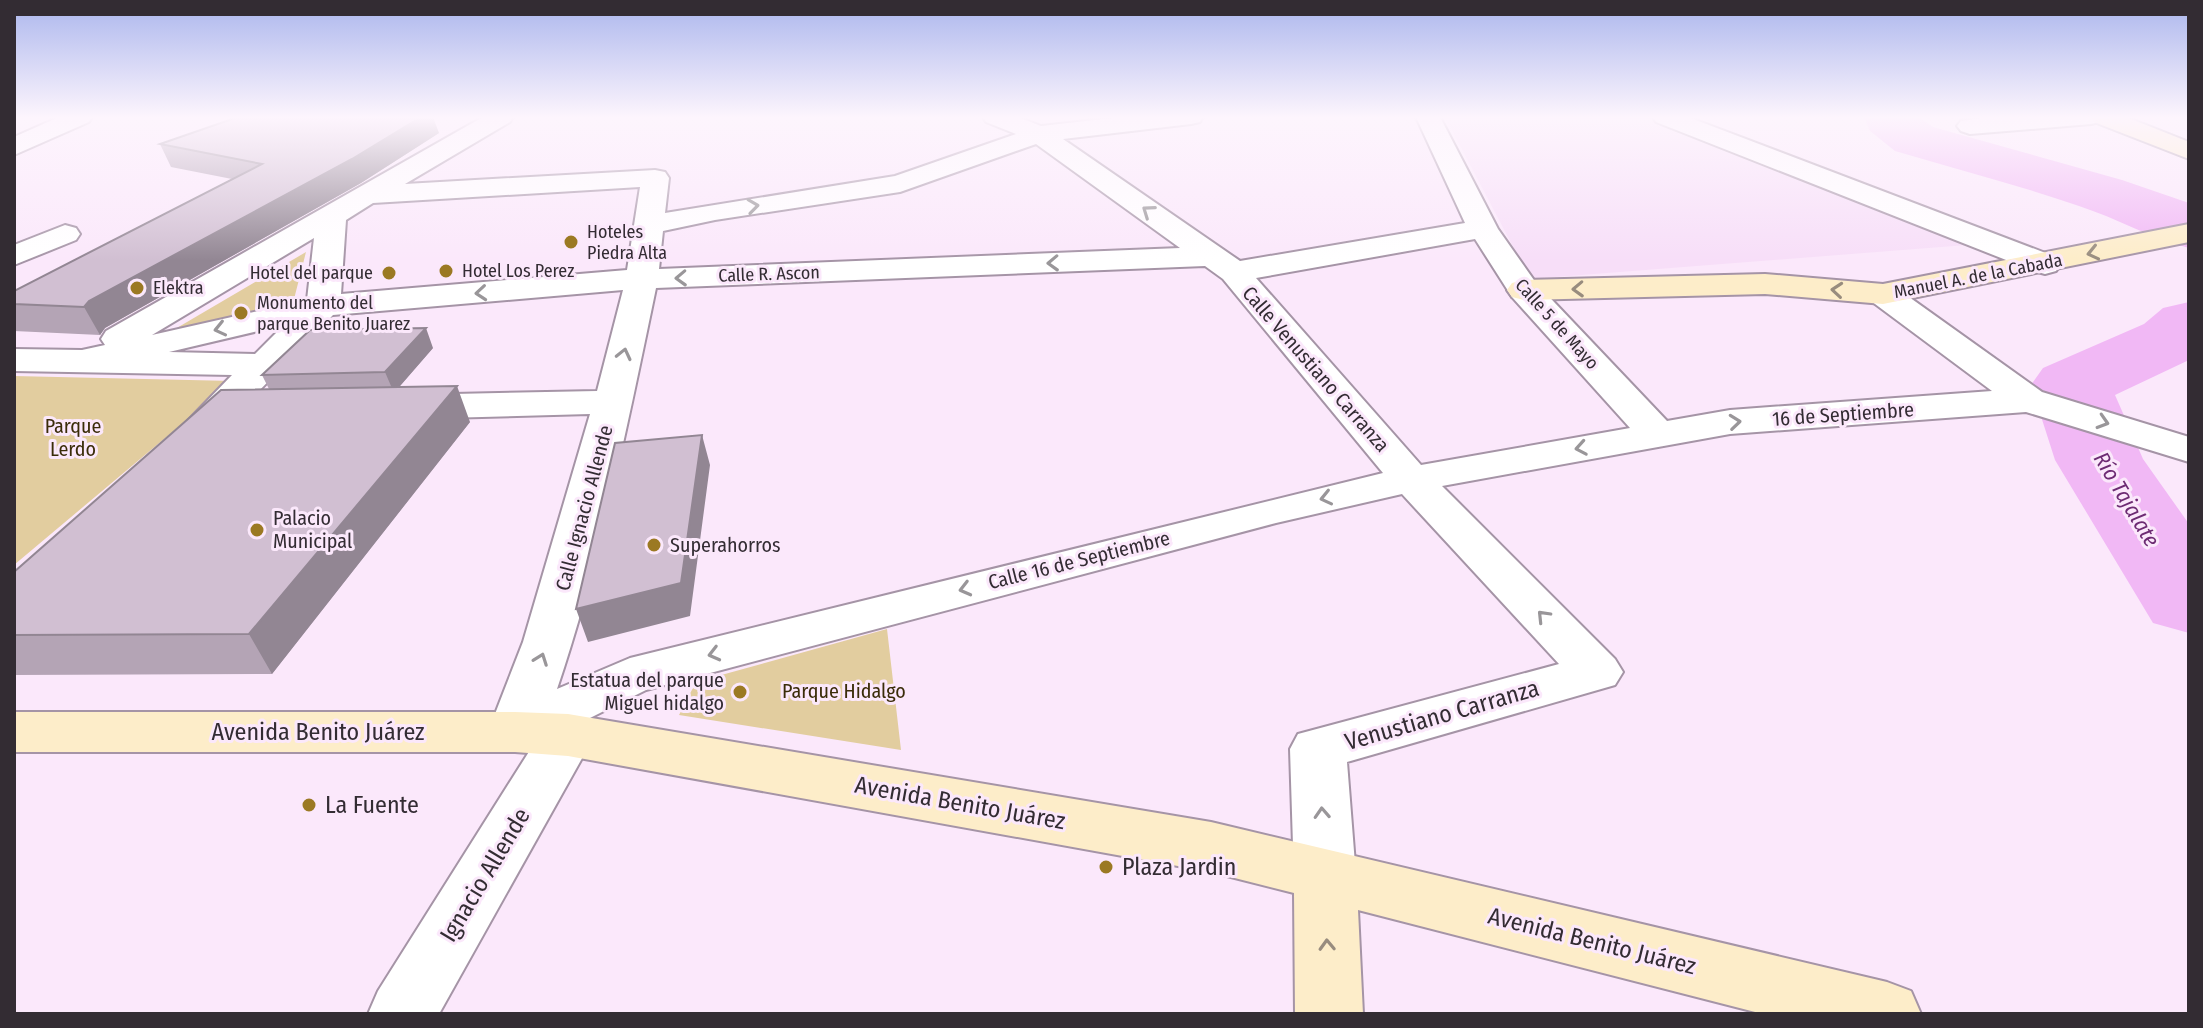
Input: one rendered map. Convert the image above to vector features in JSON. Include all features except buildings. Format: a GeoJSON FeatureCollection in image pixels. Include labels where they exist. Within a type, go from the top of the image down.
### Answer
{"type":"FeatureCollection","features":[{"type":"Feature","properties":{"kind":"street"},"geometry":{"type":"LineString","coordinates":[[79,362],[420,165]]}},
{"type":"Feature","properties":{"kind":"street"},"geometry":{"type":"LineString","coordinates":[[648,225],[715,211],[900,184],[953,165]]}},
{"type":"Feature","properties":{"kind":"street","name":"Calle Venustiano Carranza"},"geometry":{"type":"LineString","coordinates":[[1083,165],[1224,264],[1411,479],[1597,672]]}},
{"type":"Feature","properties":{"kind":"street","name":"Calle 5 de Mayo"},"geometry":{"type":"LineString","coordinates":[[1452,165],[1483,229],[1524,290],[1658,435]]}},
{"type":"Feature","properties":{"kind":"street"},"geometry":{"type":"LineString","coordinates":[[1789,165],[2045,264]]}},
{"type":"Feature","properties":{"kind":"street","name":"Calle Ignacio Allende"},"geometry":{"type":"LineString","coordinates":[[370,195],[655,178],[642,279],[613,402],[548,642],[542,734]]}},
{"type":"Feature","properties":{"kind":"street"},"geometry":{"type":"LineString","coordinates":[[172,453],[220,412],[323,306],[331,218]]}},
{"type":"Feature","properties":{"kind":"street","name":"Calle R. Ascon"},"geometry":{"type":"LineString","coordinates":[[79,362],[323,306],[642,279],[1224,264],[1483,229]]}},
{"type":"Feature","properties":{"kind":"street"},"geometry":{"type":"LineString","coordinates":[[14,256],[65,234]]}},
{"type":"Feature","properties":{"kind":"street","name":"Manuel A. de la Cabada"},"geometry":{"type":"LineString","coordinates":[[1524,290],[1765,284],[1883,294],[2045,264],[2179,234]]}},
{"type":"Feature","properties":{"kind":"street"},"geometry":{"type":"LineString","coordinates":[[1883,294],[2039,403],[2173,444]]}},
{"type":"Feature","properties":{"kind":"street"},"geometry":{"type":"LineString","coordinates":[[14,360],[265,365]]}},
{"type":"Feature","properties":{"kind":"street"},"geometry":{"type":"LineString","coordinates":[[377,408],[613,402]]}},
{"type":"Feature","properties":{"kind":"street","name":"16 de Septiembre"},"geometry":{"type":"LineString","coordinates":[[1658,435],[1730,422],[2039,403]]}},
{"type":"Feature","properties":{"kind":"street"},"geometry":{"type":"LineString","coordinates":[[220,412],[267,411]]}},
{"type":"Feature","properties":{"kind":"street","name":"Calle 16 de Septiembre"},"geometry":{"type":"LineString","coordinates":[[542,734],[630,676],[1253,515],[1411,479],[1658,435]]}},
{"type":"Feature","properties":{"kind":"street","name":"Venustiano Carranza"},"geometry":{"type":"LineString","coordinates":[[1325,877],[1318,749],[1597,672]]}},
{"type":"Feature","properties":{"kind":"street","name":"Avenida Benito Juárez"},"geometry":{"type":"LineString","coordinates":[[14,732],[542,734],[1211,847],[1887,1014]]}},
{"type":"Feature","properties":{"kind":"street","name":"Ignacio Allende"},"geometry":{"type":"LineString","coordinates":[[402,1014],[542,734]]}},
{"type":"Feature","properties":{"kind":"street"},"geometry":{"type":"LineString","coordinates":[[1325,877],[1329,1014]]}},
{"type":"Feature","properties":{"kind":"shaded area"},"geometry":{"type":"Polygon","coordinates":[[[1470,165],[1768,165],[1967,245],[1530,279],[1470,165]]]}},
{"type":"Feature","properties":{"kind":"green space"},"geometry":{"type":"Polygon","coordinates":[[[306,252],[292,307],[170,332],[306,252]]]}},
{"type":"Feature","properties":{"kind":"green space","name":"Parque Lerdo"},"geometry":{"type":"Polygon","coordinates":[[[14,376],[233,381],[14,565],[14,376]]]}},
{"type":"Feature","properties":{"kind":"green space","name":"Parque Hidalgo"},"geometry":{"type":"Polygon","coordinates":[[[887,629],[901,750],[679,715],[696,682],[887,629]]]}},
{"type":"Feature","properties":{"kind":"waterway","name":"Río Tajalate"},"geometry":{"type":"LineString","coordinates":[[2004,165],[2101,193],[2168,217],[2189,229]]}},
{"type":"Feature","properties":{"kind":"waterway","name":"Río Tajalate"},"geometry":{"type":"LineString","coordinates":[[2189,324],[2171,340],[2071,385],[2099,460],[2189,599]]}},
{"type":"Feature","properties":{"kind":"place","name":"Hoteles Piedra Alta"},"geometry":{"type":"Point","coordinates":[571,242]}},
{"type":"Feature","properties":{"kind":"place","name":"Hotel Los Perez"},"geometry":{"type":"Point","coordinates":[446,271]}},
{"type":"Feature","properties":{"kind":"place","name":"Hotel del parque"},"geometry":{"type":"Point","coordinates":[389,273]}},
{"type":"Feature","properties":{"kind":"place","name":"Elektra"},"geometry":{"type":"Point","coordinates":[137,288]}},
{"type":"Feature","properties":{"kind":"place","name":"Monumento del parque Benito Juarez"},"geometry":{"type":"Point","coordinates":[241,313]}},
{"type":"Feature","properties":{"kind":"place","name":"Palacio Municipal"},"geometry":{"type":"Point","coordinates":[257,530]}},
{"type":"Feature","properties":{"kind":"place","name":"Superahorros"},"geometry":{"type":"Point","coordinates":[654,545]}},
{"type":"Feature","properties":{"kind":"place","name":"Estatua del parque Miguel hidalgo"},"geometry":{"type":"Point","coordinates":[740,692]}},
{"type":"Feature","properties":{"kind":"place","name":"La Fuente"},"geometry":{"type":"Point","coordinates":[309,805]}},
{"type":"Feature","properties":{"kind":"place","name":"Plaza Jardin"},"geometry":{"type":"Point","coordinates":[1106,867]}}]}
